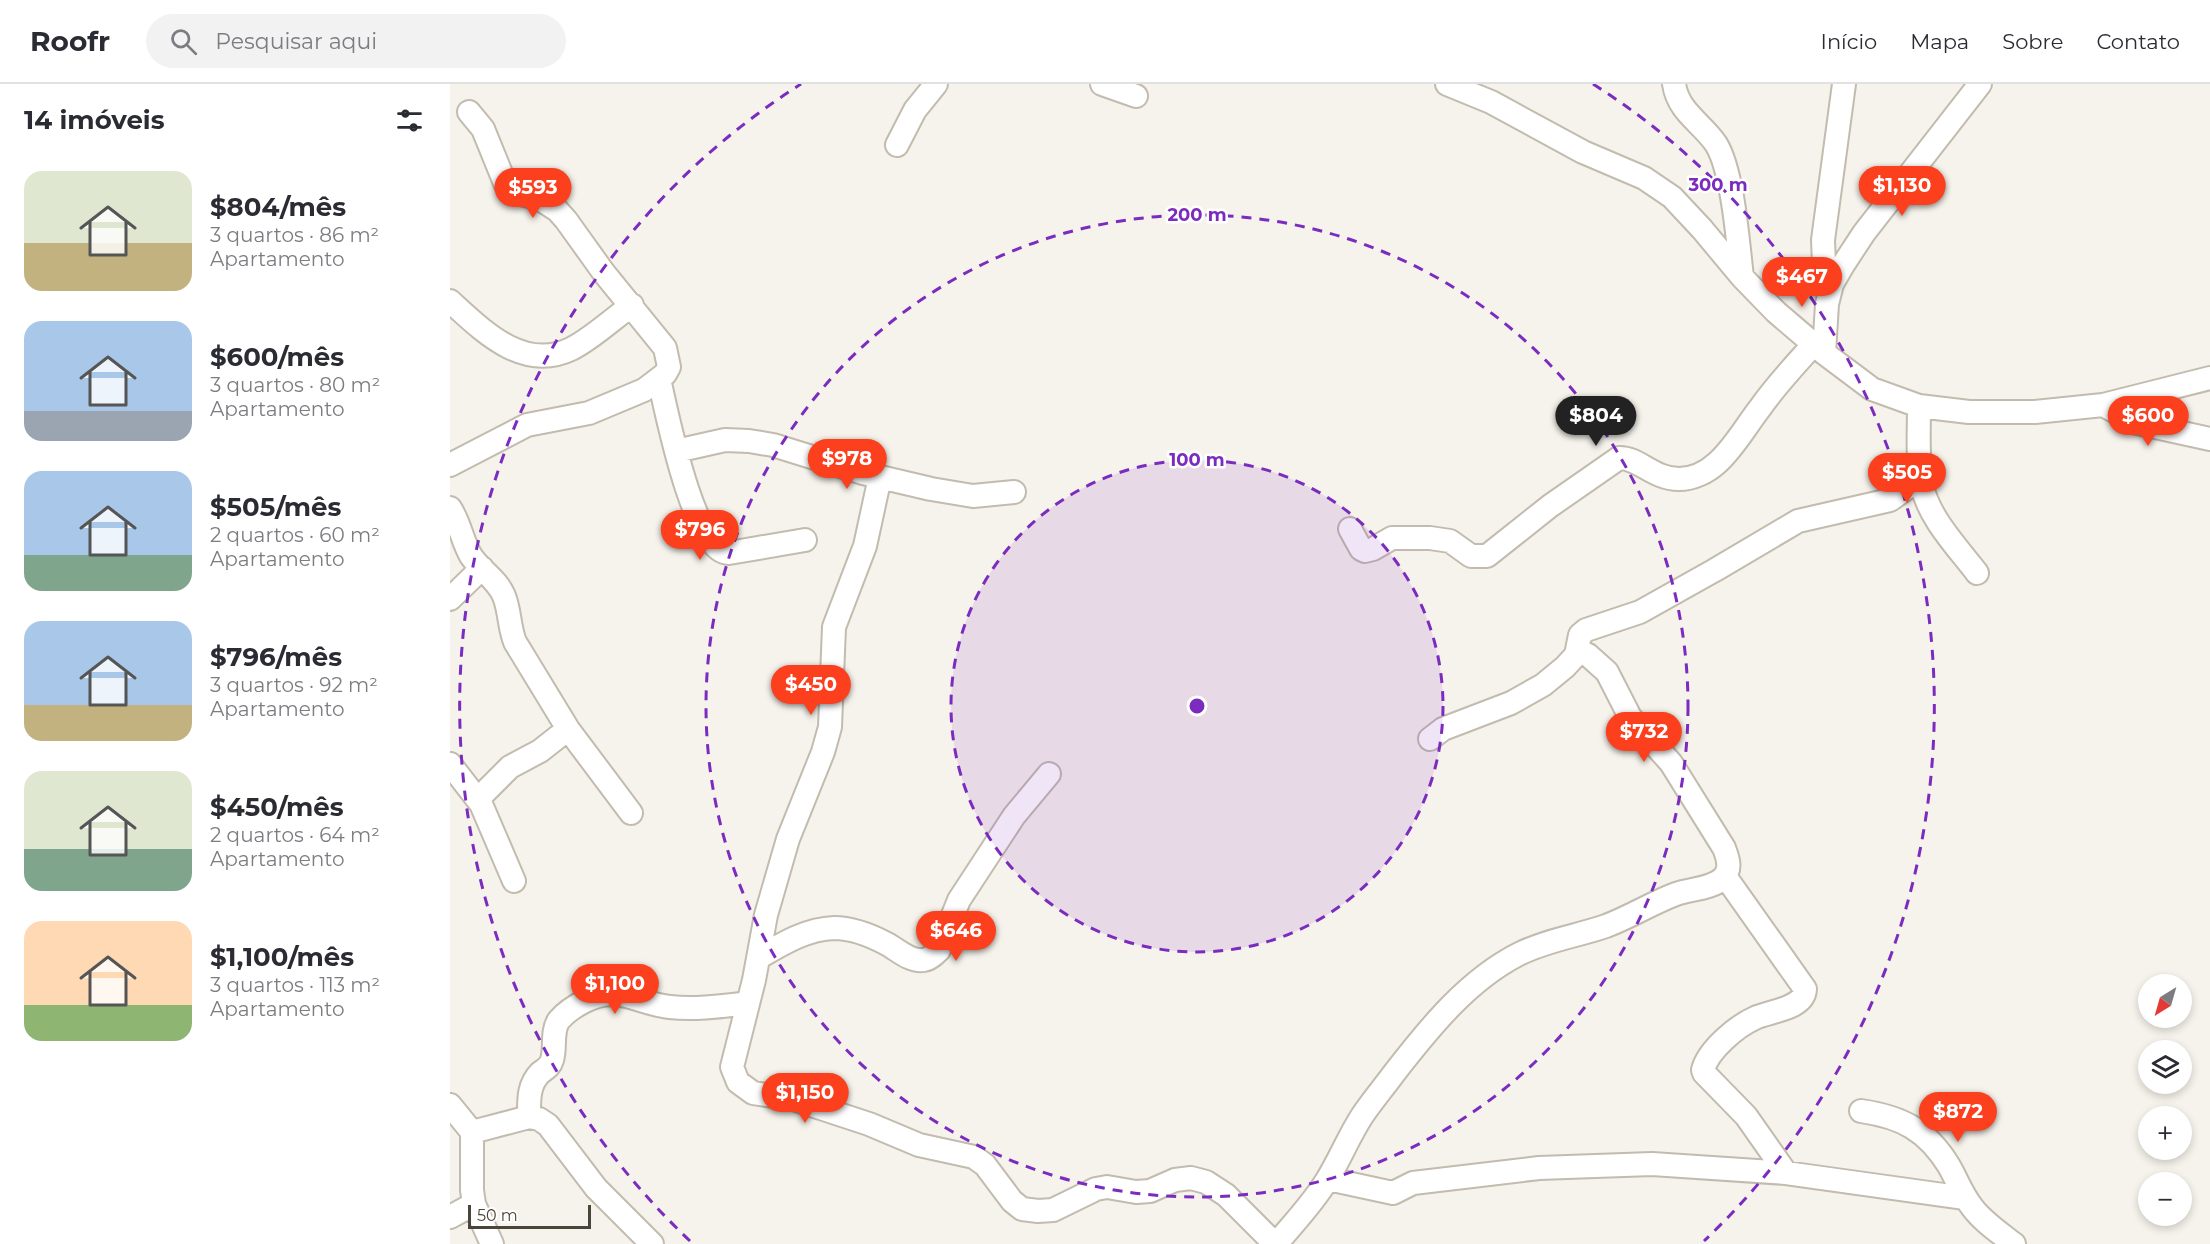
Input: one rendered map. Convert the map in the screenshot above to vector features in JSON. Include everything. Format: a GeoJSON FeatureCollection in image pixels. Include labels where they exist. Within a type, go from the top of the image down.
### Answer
{"type":"FeatureCollection","features":[{"type":"Feature","properties":{"kind":"street"},"geometry":{"type":"LineString","coordinates":[[897,145],[915,110],[936,84]]}},
{"type":"Feature","properties":{"kind":"street"},"geometry":{"type":"LineString","coordinates":[[1102,84],[1136,96]]}},
{"type":"Feature","properties":{"kind":"street"},"geometry":{"type":"LineString","coordinates":[[1447,84],[1500,106],[1583,152],[1644,178],[1672,198],[1776,312],[1819,349],[1872,389],[1919,406],[1969,412],[2035,412],[2103,405],[2210,378]]}},
{"type":"Feature","properties":{"kind":"street"},"geometry":{"type":"LineString","coordinates":[[1674,84],[1681,105],[1690,118],[1716,144],[1721,155],[1726,172],[1742,277]]}},
{"type":"Feature","properties":{"kind":"street"},"geometry":{"type":"LineString","coordinates":[[1832,284],[1824,264],[1823,240],[1844,84]]}},
{"type":"Feature","properties":{"kind":"street"},"geometry":{"type":"LineString","coordinates":[[1350,529],[1361,549],[1365,551],[1392,538],[1430,538],[1450,541],[1471,556],[1485,557],[1550,506],[1619,458],[1630,459],[1654,474],[1680,479],[1699,475],[1717,463],[1783,378],[1819,349],[1832,284],[1864,233],[1980,84]]}},
{"type":"Feature","properties":{"kind":"street"},"geometry":{"type":"LineString","coordinates":[[450,465],[527,425],[589,413],[644,390],[659,379],[669,367],[665,348],[604,273],[557,210],[540,199],[516,193],[505,183],[483,129],[469,112]]}},
{"type":"Feature","properties":{"kind":"street"},"geometry":{"type":"LineString","coordinates":[[450,301],[504,346],[536,356],[555,355],[572,348],[632,305]]}},
{"type":"Feature","properties":{"kind":"street"},"geometry":{"type":"LineString","coordinates":[[659,379],[690,500],[706,533],[721,552],[729,553],[805,540]]}},
{"type":"Feature","properties":{"kind":"street"},"geometry":{"type":"LineString","coordinates":[[2103,405],[2137,423],[2210,439]]}},
{"type":"Feature","properties":{"kind":"street"},"geometry":{"type":"LineString","coordinates":[[1919,406],[1922,488],[1932,511],[1977,573]]}},
{"type":"Feature","properties":{"kind":"street"},"geometry":{"type":"LineString","coordinates":[[676,451],[725,440],[749,441],[773,445],[863,473],[931,489],[973,496],[1014,492]]}},
{"type":"Feature","properties":{"kind":"street"},"geometry":{"type":"LineString","coordinates":[[880,477],[865,546],[834,627],[830,727],[823,752],[788,839],[765,915],[758,958],[732,1067],[738,1082],[753,1093],[804,1102],[869,1124],[919,1145],[974,1157],[985,1165],[1012,1201],[1022,1209],[1053,1210],[1107,1186],[1136,1192],[1150,1191],[1175,1180],[1191,1178],[1206,1182],[1226,1195],[1276,1244],[1328,1179],[1348,1138],[1435,1021],[1482,977],[1522,952],[1574,934],[1606,926],[1664,898],[1711,885],[1725,876]]}},
{"type":"Feature","properties":{"kind":"street"},"geometry":{"type":"LineString","coordinates":[[1430,739],[1443,729],[1526,695],[1559,672],[1573,659],[1578,650],[1580,635],[1586,630],[1640,612],[1798,521],[1890,500],[1921,478]]}},
{"type":"Feature","properties":{"kind":"street"},"geometry":{"type":"LineString","coordinates":[[450,508],[460,525],[469,552],[500,587],[506,601],[515,642],[568,729],[631,813]]}},
{"type":"Feature","properties":{"kind":"street"},"geometry":{"type":"LineString","coordinates":[[450,599],[482,568]]}},
{"type":"Feature","properties":{"kind":"street"},"geometry":{"type":"LineString","coordinates":[[1578,650],[1588,655],[1607,672],[1630,717],[1671,763],[1724,848],[1728,860],[1725,876],[1805,989],[1802,998],[1792,1005],[1755,1018],[1738,1028],[1711,1055],[1703,1070],[1746,1116],[1786,1173]]}},
{"type":"Feature","properties":{"kind":"street"},"geometry":{"type":"LineString","coordinates":[[478,799],[510,767],[540,751],[568,729]]}},
{"type":"Feature","properties":{"kind":"street"},"geometry":{"type":"LineString","coordinates":[[452,772],[478,799],[488,816],[514,881]]}},
{"type":"Feature","properties":{"kind":"street"},"geometry":{"type":"LineString","coordinates":[[758,958],[803,934],[835,928],[855,931],[885,943],[912,959],[924,960],[933,956],[939,950],[954,912],[974,878],[1014,816],[1049,774]]}},
{"type":"Feature","properties":{"kind":"street"},"geometry":{"type":"LineString","coordinates":[[529,1117],[530,1092],[534,1081],[550,1065],[559,1020],[580,1004],[597,995],[626,996],[671,1008],[748,1004]]}},
{"type":"Feature","properties":{"kind":"street"},"geometry":{"type":"LineString","coordinates":[[450,1106],[469,1125],[472,1132],[474,1204],[492,1244]]}},
{"type":"Feature","properties":{"kind":"street"},"geometry":{"type":"LineString","coordinates":[[1861,1111],[1892,1117],[1915,1129],[1938,1151],[1974,1210],[2014,1244]]}},
{"type":"Feature","properties":{"kind":"street"},"geometry":{"type":"LineString","coordinates":[[472,1132],[529,1117],[539,1119],[548,1125],[596,1188],[652,1244]]}},
{"type":"Feature","properties":{"kind":"street"},"geometry":{"type":"LineString","coordinates":[[1328,1179],[1393,1193],[1413,1183],[1581,1166],[1652,1164],[1786,1173],[1965,1198]]}},
{"type":"Feature","properties":{"kind":"street"},"geometry":{"type":"LineString","coordinates":[[450,1216],[474,1204]]}}]}
